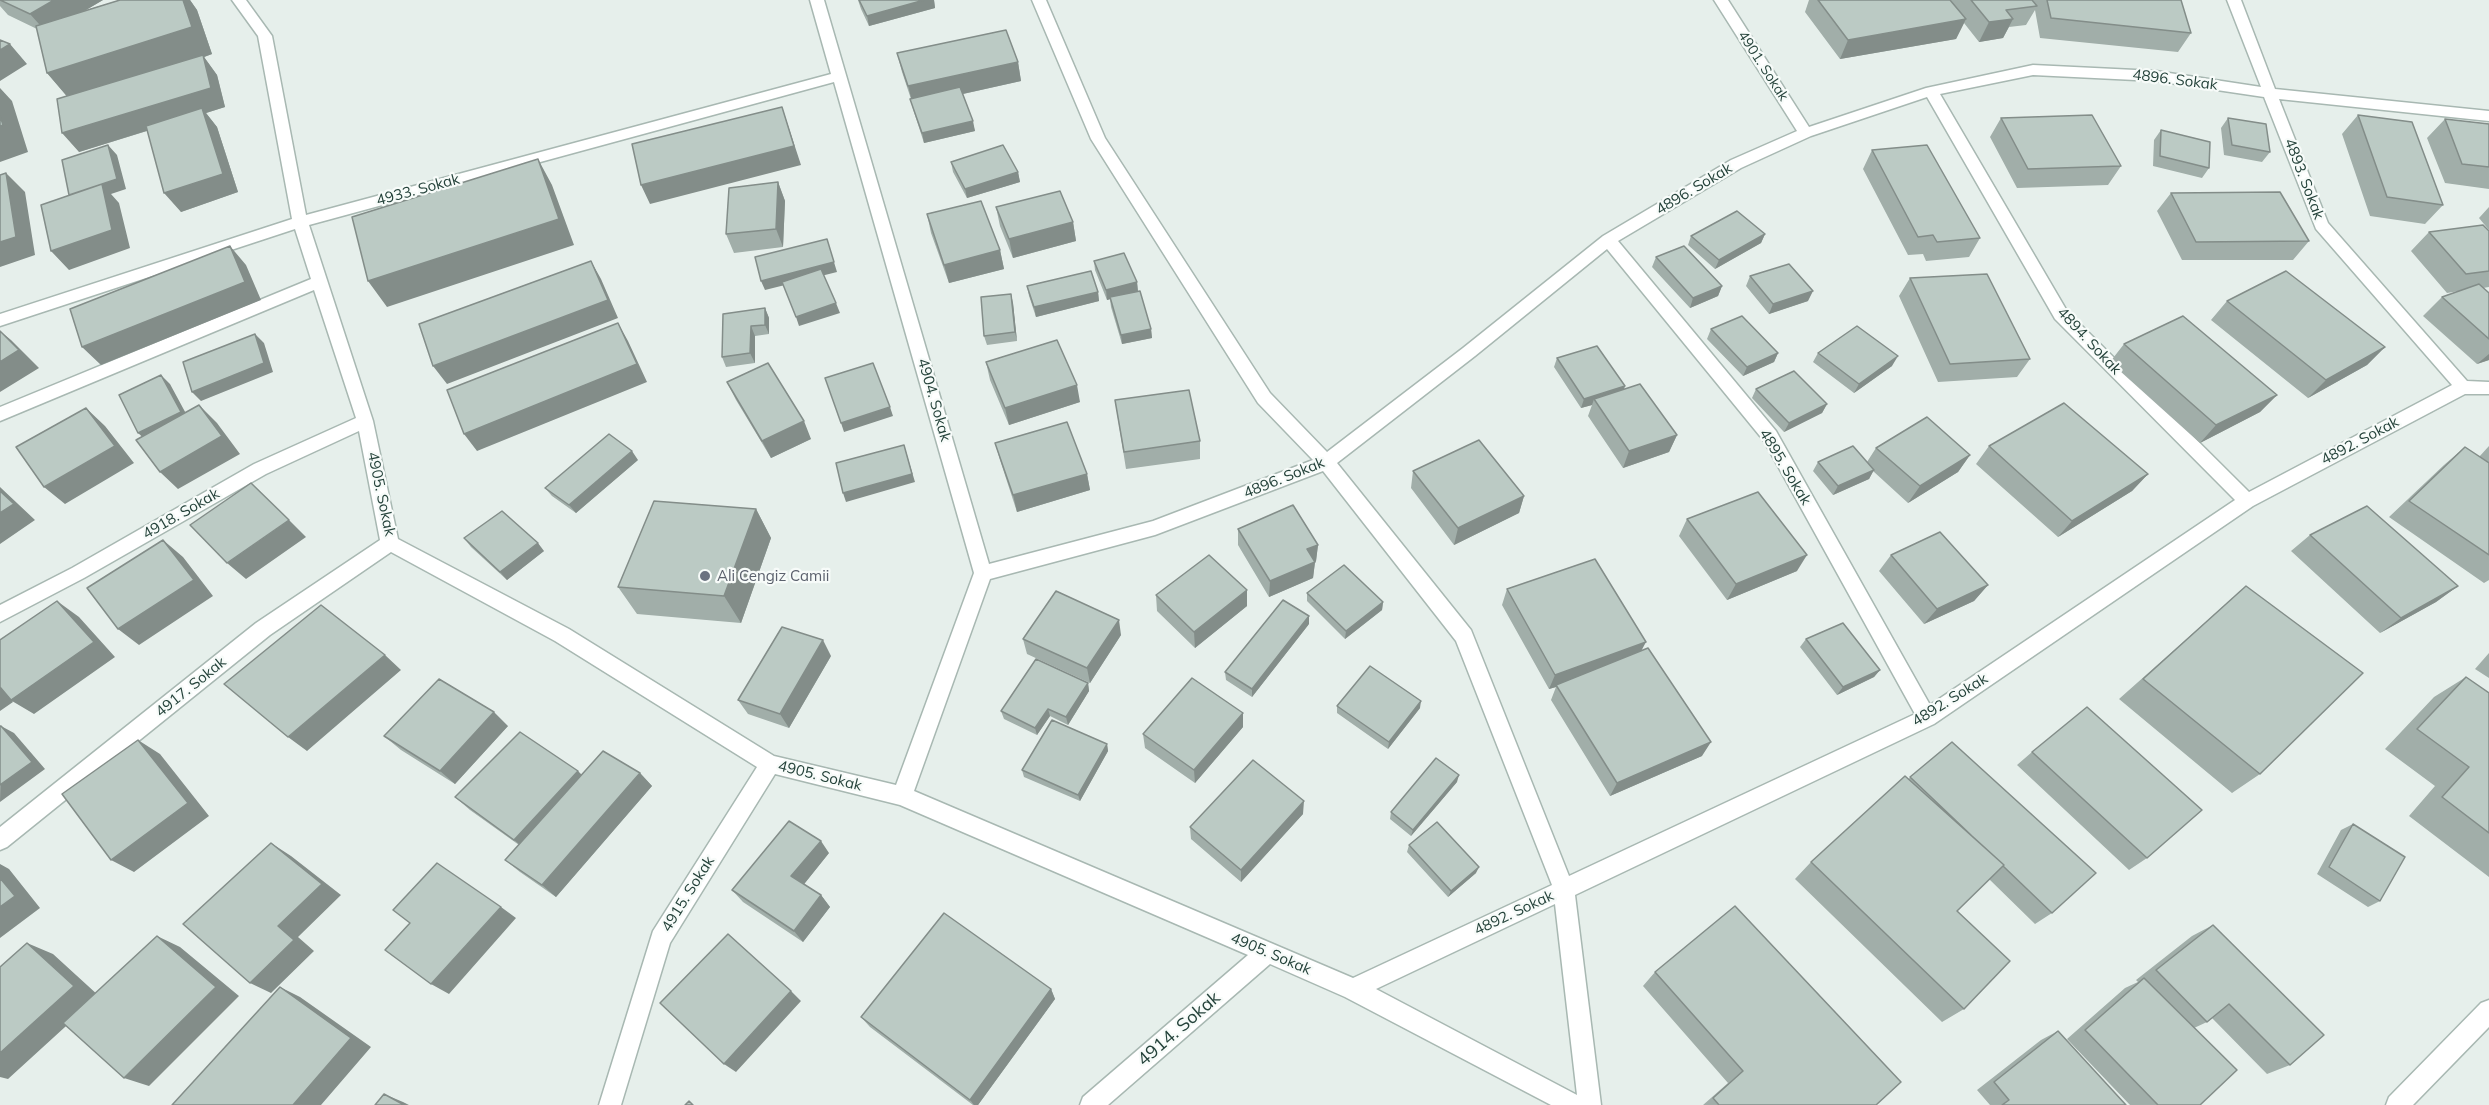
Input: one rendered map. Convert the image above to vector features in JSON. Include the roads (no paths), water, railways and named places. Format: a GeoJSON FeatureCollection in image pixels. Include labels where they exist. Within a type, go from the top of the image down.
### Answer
{"type":"FeatureCollection","features":[{"type":"Feature","properties":{"kind":"street","name":"4905. Sokak"},"geometry":{"type":"LineString","coordinates":[[239,0],[265,36],[300,222],[365,421],[390,543],[562,634],[770,764],[902,796],[1353,989],[1574,1105]]}},
{"type":"Feature","properties":{"kind":"street","name":"4904. Sokak"},"geometry":{"type":"LineString","coordinates":[[817,0],[983,573]]}},
{"type":"Feature","properties":{"kind":"street","name":"4901. Sokak"},"geometry":{"type":"LineString","coordinates":[[1721,0],[1806,132]]}},
{"type":"Feature","properties":{"kind":"street","name":"4893. Sokak"},"geometry":{"type":"LineString","coordinates":[[2234,0],[2321,225],[2463,387]]}},
{"type":"Feature","properties":{"kind":"street"},"geometry":{"type":"LineString","coordinates":[[1044,1],[1098,139],[1264,398],[1326,462],[1464,636],[1564,889],[1590,1105]]}},
{"type":"Feature","properties":{"kind":"street","name":"4896. Sokak"},"geometry":{"type":"LineString","coordinates":[[983,573],[1155,528],[1326,462],[1469,352],[1608,240],[1736,164],[1806,132],[1931,91],[2034,70],[2156,76],[2270,93],[2489,116]]}},
{"type":"Feature","properties":{"kind":"street","name":"4933. Sokak"},"geometry":{"type":"LineString","coordinates":[[0,320],[300,222],[840,76]]}},
{"type":"Feature","properties":{"kind":"street","name":"4894. Sokak"},"geometry":{"type":"LineString","coordinates":[[1931,91],[2061,315],[2247,501]]}},
{"type":"Feature","properties":{"kind":"street","name":"4895. Sokak"},"geometry":{"type":"LineString","coordinates":[[1608,240],[1770,436],[1927,718]]}},
{"type":"Feature","properties":{"kind":"street"},"geometry":{"type":"LineString","coordinates":[[0,414],[319,282]]}},
{"type":"Feature","properties":{"kind":"street"},"geometry":{"type":"LineString","coordinates":[[2463,387],[2489,388]]}},
{"type":"Feature","properties":{"kind":"street","name":"4892. Sokak"},"geometry":{"type":"LineString","coordinates":[[1353,989],[1927,718],[2247,501],[2463,387]]}},
{"type":"Feature","properties":{"kind":"street","name":"4918. Sokak"},"geometry":{"type":"LineString","coordinates":[[0,614],[78,573],[260,469],[365,421]]}},
{"type":"Feature","properties":{"kind":"street","name":"4917. Sokak"},"geometry":{"type":"LineString","coordinates":[[0,840],[263,630],[390,543]]}},
{"type":"Feature","properties":{"kind":"street"},"geometry":{"type":"LineString","coordinates":[[902,796],[983,573]]}},
{"type":"Feature","properties":{"kind":"street","name":"4915. Sokak"},"geometry":{"type":"LineString","coordinates":[[610,1105],[661,938],[770,764]]}},
{"type":"Feature","properties":{"kind":"street","name":"4914. Sokak"},"geometry":{"type":"LineString","coordinates":[[1091,1105],[1267,953]]}},
{"type":"Feature","properties":{"kind":"street"},"geometry":{"type":"LineString","coordinates":[[2397,1105],[2489,1011]]}},
{"type":"Feature","properties":{"kind":"place","name":"Ali Cengiz Camii"},"geometry":{"type":"Point","coordinates":[705,576]}}]}
